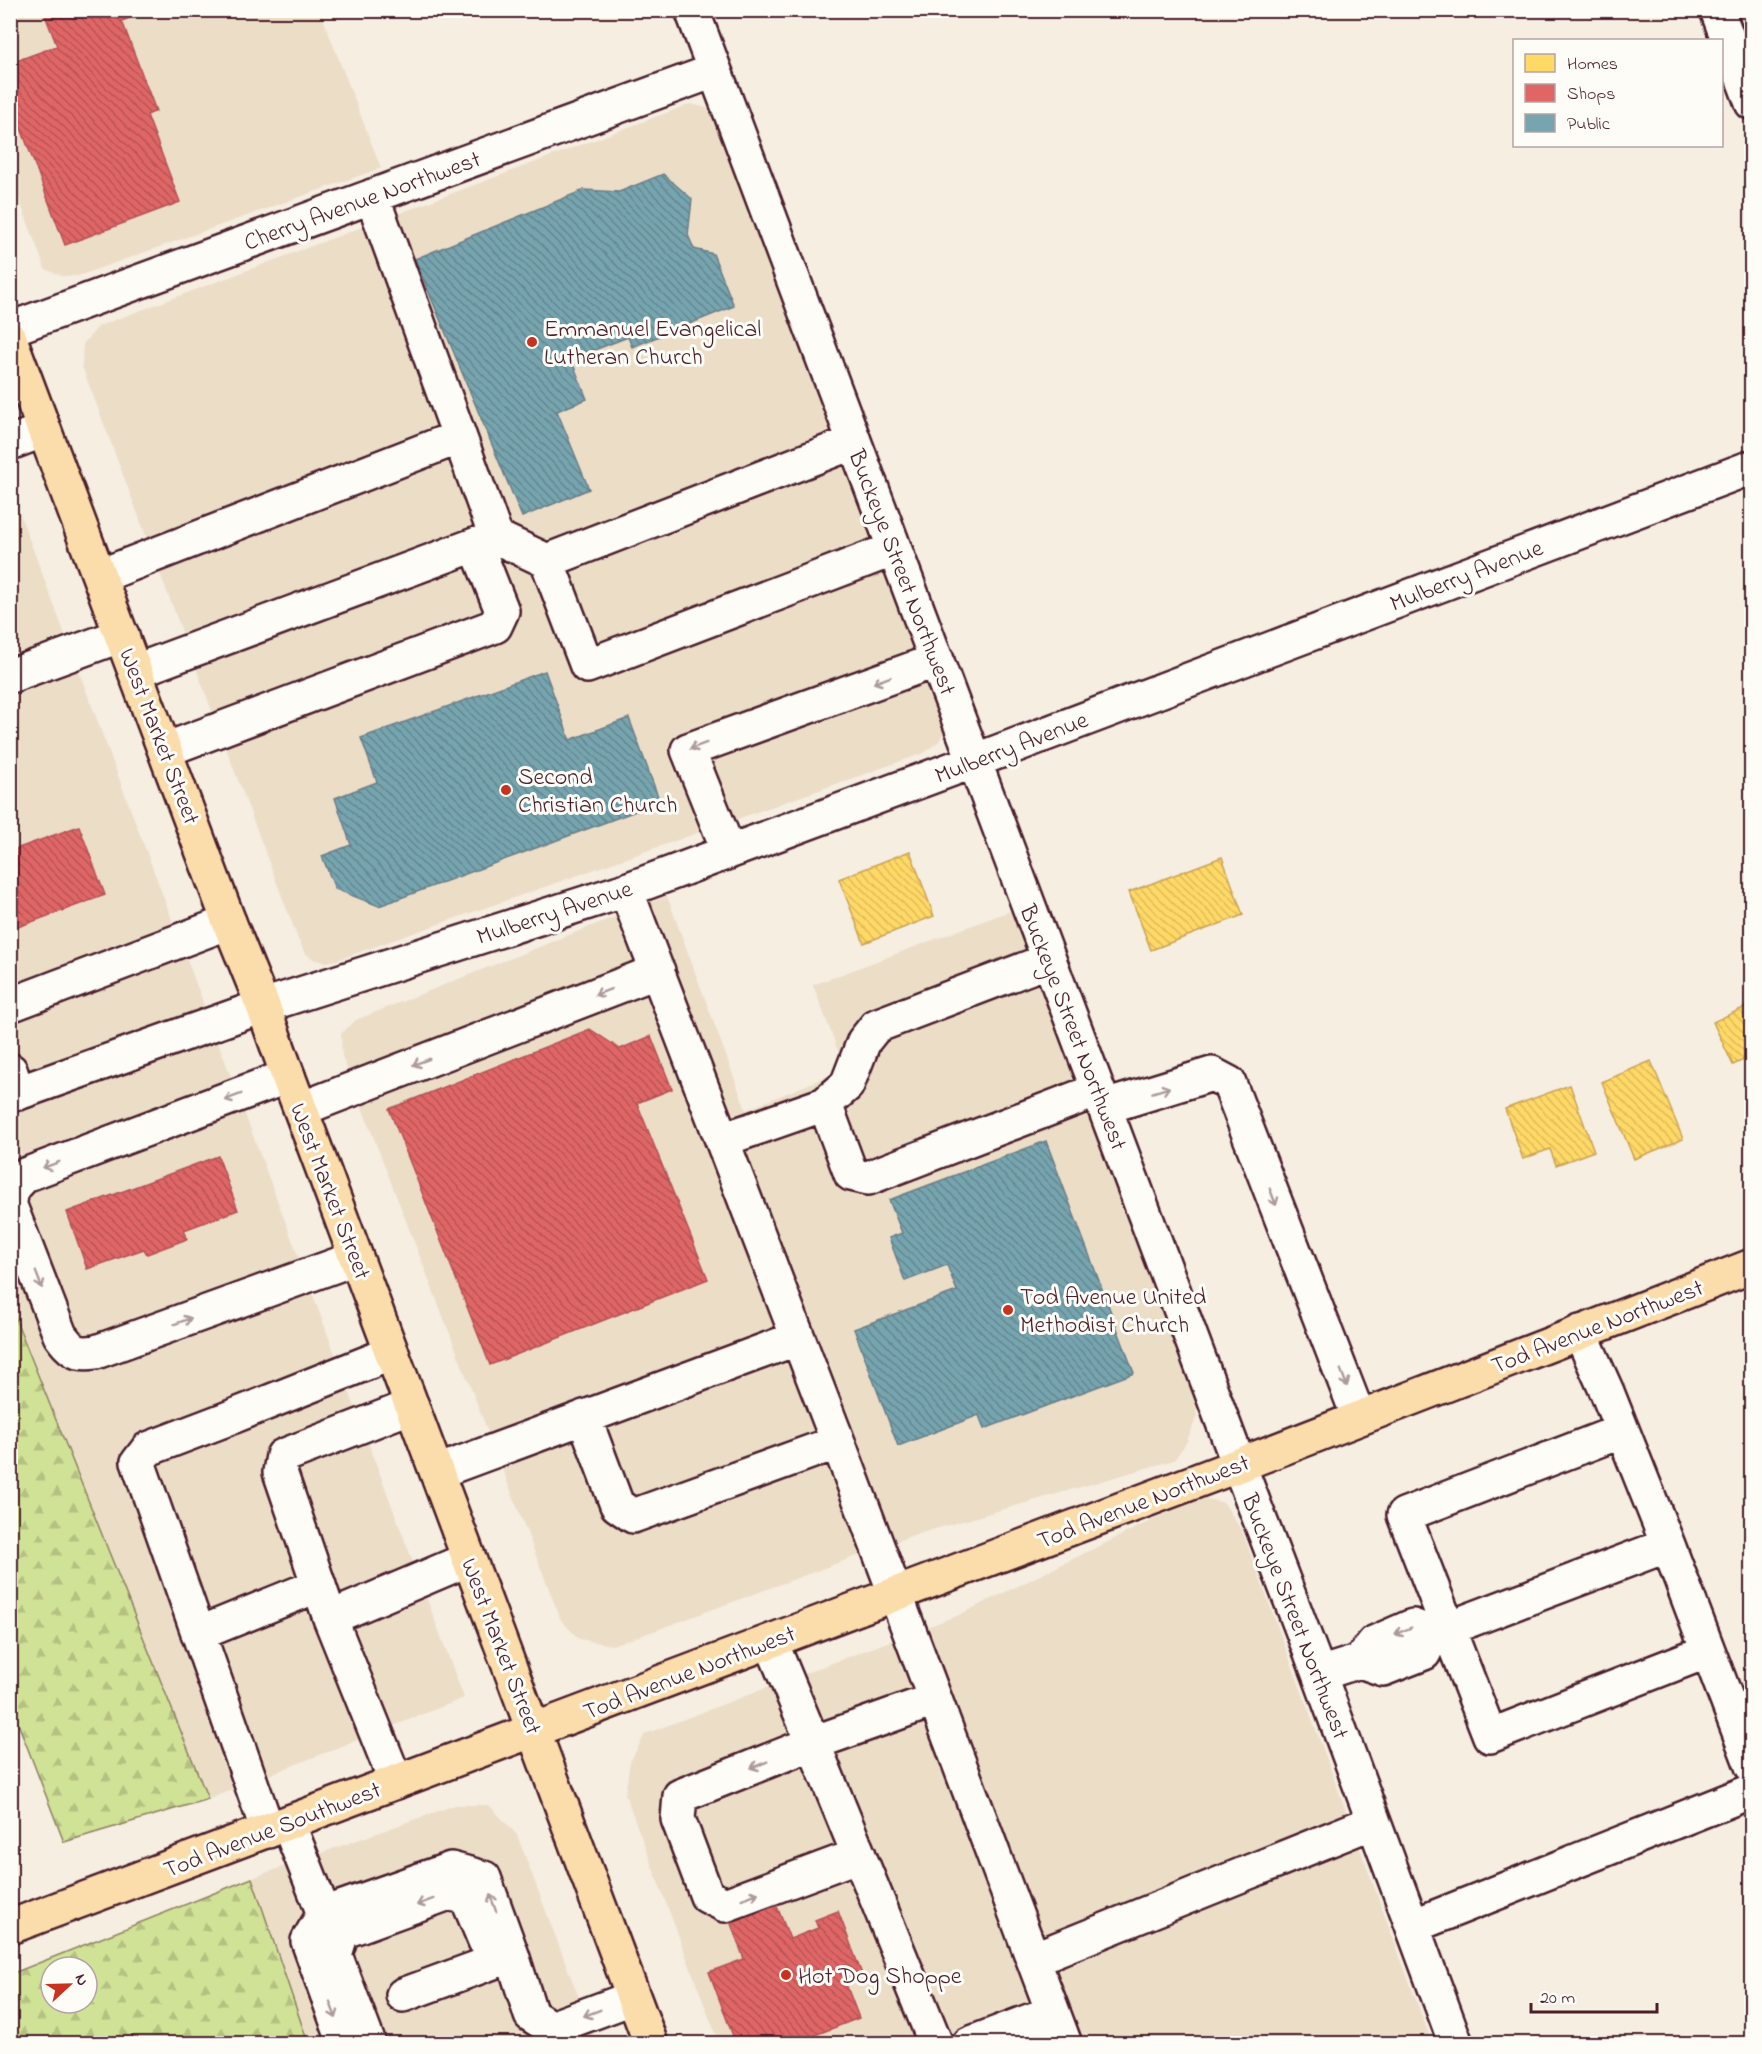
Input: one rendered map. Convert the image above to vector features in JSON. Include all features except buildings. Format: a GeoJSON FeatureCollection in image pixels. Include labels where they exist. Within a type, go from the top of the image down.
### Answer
{"type":"FeatureCollection","features":[{"type":"Feature","properties":{"kind":"main road","name":"West Market Street"},"geometry":{"type":"LineString","coordinates":[[10,339],[263,1006],[533,1730],[632,1998],[645,2042]]}},
{"type":"Feature","properties":{"kind":"main road","name":"Tod Avenue Northwest"},"geometry":{"type":"LineString","coordinates":[[533,1730],[1239,1465],[1752,1266]]}},
{"type":"Feature","properties":{"kind":"main road","name":"Tod Avenue Southwest"},"geometry":{"type":"LineString","coordinates":[[10,1927],[533,1730]]}},
{"type":"Feature","properties":{"kind":"street","name":"Buckeye Street Northwest"},"geometry":{"type":"LineString","coordinates":[[692,10],[1456,2043]]}},
{"type":"Feature","properties":{"kind":"street"},"geometry":{"type":"LineString","coordinates":[[1717,10],[1752,102]]}},
{"type":"Feature","properties":{"kind":"street","name":"Cherry Avenue Northwest"},"geometry":{"type":"LineString","coordinates":[[10,329],[714,71]]}},
{"type":"Feature","properties":{"kind":"street"},"geometry":{"type":"LineString","coordinates":[[165,750],[495,626],[502,611],[459,437],[372,196]]}},
{"type":"Feature","properties":{"kind":"street"},"geometry":{"type":"LineString","coordinates":[[10,443],[44,430]]}},
{"type":"Feature","properties":{"kind":"street"},"geometry":{"type":"LineString","coordinates":[[99,576],[459,437]]}},
{"type":"Feature","properties":{"kind":"street"},"geometry":{"type":"LineString","coordinates":[[136,671],[486,541],[547,561],[854,442]]}},
{"type":"Feature","properties":{"kind":"street","name":"Mulberry Avenue"},"geometry":{"type":"LineString","coordinates":[[10,1070],[18,1092],[263,1006],[626,890],[1752,467]]}},
{"type":"Feature","properties":{"kind":"street"},"geometry":{"type":"LineString","coordinates":[[547,561],[587,666],[894,549]]}},
{"type":"Feature","properties":{"kind":"street"},"geometry":{"type":"LineString","coordinates":[[10,676],[122,635]]}},
{"type":"Feature","properties":{"kind":"street"},"geometry":{"type":"LineString","coordinates":[[729,852],[688,750],[937,660]]}},
{"type":"Feature","properties":{"kind":"street"},"geometry":{"type":"LineString","coordinates":[[626,890],[896,1594],[1065,2043]]}},
{"type":"Feature","properties":{"kind":"street"},"geometry":{"type":"LineString","coordinates":[[10,1005],[229,921]]}},
{"type":"Feature","properties":{"kind":"street"},"geometry":{"type":"LineString","coordinates":[[722,1140],[825,1104],[847,1085],[864,1041],[876,1026],[1049,960]]}},
{"type":"Feature","properties":{"kind":"street"},"geometry":{"type":"LineString","coordinates":[[301,1109],[658,971]]}},
{"type":"Feature","properties":{"kind":"street"},"geometry":{"type":"LineString","coordinates":[[825,1104],[851,1174],[868,1178],[1101,1099],[1212,1074],[1229,1083],[1359,1418]]}},
{"type":"Feature","properties":{"kind":"street"},"geometry":{"type":"LineString","coordinates":[[10,1201],[12,1189],[25,1175],[288,1076]]}},
{"type":"Feature","properties":{"kind":"street"},"geometry":{"type":"LineString","coordinates":[[10,1206],[60,1335],[71,1349],[83,1354],[96,1352],[356,1258]]}},
{"type":"Feature","properties":{"kind":"street"},"geometry":{"type":"LineString","coordinates":[[1580,1332],[1608,1392],[1752,1766]]}},
{"type":"Feature","properties":{"kind":"street"},"geometry":{"type":"LineString","coordinates":[[436,1472],[798,1338]]}},
{"type":"Feature","properties":{"kind":"street"},"geometry":{"type":"LineString","coordinates":[[324,1914],[278,1827],[198,1634],[138,1462],[148,1449],[392,1353]]}},
{"type":"Feature","properties":{"kind":"street"},"geometry":{"type":"LineString","coordinates":[[396,1782],[330,1618],[280,1472],[283,1456],[412,1406]]}},
{"type":"Feature","properties":{"kind":"street"},"geometry":{"type":"LineString","coordinates":[[584,1417],[617,1505],[633,1516],[838,1442]]}},
{"type":"Feature","properties":{"kind":"street"},"geometry":{"type":"LineString","coordinates":[[1622,1431],[1404,1515],[1440,1632],[1490,1736],[1708,1651]]}},
{"type":"Feature","properties":{"kind":"street"},"geometry":{"type":"LineString","coordinates":[[1319,1674],[1359,1661],[1383,1669],[1424,1653],[1440,1632],[1668,1545]]}},
{"type":"Feature","properties":{"kind":"street"},"geometry":{"type":"LineString","coordinates":[[330,1618],[469,1559]]}},
{"type":"Feature","properties":{"kind":"street"},"geometry":{"type":"LineString","coordinates":[[198,1634],[319,1585]]}},
{"type":"Feature","properties":{"kind":"street"},"geometry":{"type":"LineString","coordinates":[[771,1642],[936,2043]]}},
{"type":"Feature","properties":{"kind":"street"},"geometry":{"type":"LineString","coordinates":[[859,1855],[725,1905],[707,1896],[678,1819],[680,1796],[813,1743],[934,1700]]}},
{"type":"Feature","properties":{"kind":"street"},"geometry":{"type":"LineString","coordinates":[[1413,1926],[1752,1791]]}},
{"type":"Feature","properties":{"kind":"street"},"geometry":{"type":"LineString","coordinates":[[1033,1959],[1373,1822]]}},
{"type":"Feature","properties":{"kind":"street"},"geometry":{"type":"LineString","coordinates":[[345,2043],[308,1941],[324,1914],[451,1869],[484,1878],[531,2015],[551,2028],[632,1998]]}},
{"type":"Feature","properties":{"kind":"street"},"geometry":{"type":"LineString","coordinates":[[369,2043],[335,1954],[342,1932],[449,1893],[467,1898],[485,1941],[512,1955]]}},
{"type":"Feature","properties":{"kind":"street"},"geometry":{"type":"LineString","coordinates":[[403,1995],[512,1955]]}},
{"type":"Feature","properties":{"kind":"street"},"geometry":{"type":"LineString","coordinates":[[969,2043],[1053,2012]]}},
{"type":"Feature","properties":{"kind":"shaded area"},"geometry":{"type":"Polygon","coordinates":[[[11,10],[320,11],[381,168],[78,276],[62,276],[45,269],[11,177],[11,10]]]}},
{"type":"Feature","properties":{"kind":"shaded area"},"geometry":{"type":"Polygon","coordinates":[[[690,104],[707,108],[717,124],[946,729],[939,741],[924,753],[337,960],[326,962],[315,960],[305,953],[298,939],[82,366],[83,344],[99,326],[690,104]]]}},
{"type":"Feature","properties":{"kind":"shaded area"},"geometry":{"type":"Polygon","coordinates":[[[10,488],[464,1698],[208,1799],[11,1305],[10,488]]]}},
{"type":"Feature","properties":{"kind":"shaded area"},"geometry":{"type":"Polygon","coordinates":[[[667,896],[746,1110],[845,1069],[813,985],[1013,910],[1194,1395],[1197,1416],[1186,1443],[1174,1460],[911,1536],[612,1645],[579,1639],[561,1620],[342,1056],[341,1034],[356,1020],[667,896]]]}},
{"type":"Feature","properties":{"kind":"shaded area"},"geometry":{"type":"Polygon","coordinates":[[[1199,1497],[1224,1503],[1243,1533],[1432,2043],[719,2043],[625,1794],[630,1762],[645,1734],[959,1615],[1199,1497]]]}},
{"type":"Feature","properties":{"kind":"shaded area"},"geometry":{"type":"Polygon","coordinates":[[[455,1805],[489,1805],[517,1835],[596,2043],[308,2043],[252,1878],[455,1805]]]}},
{"type":"Feature","properties":{"kind":"green space"},"geometry":{"type":"Polygon","coordinates":[[[10,1305],[208,1799],[64,1842],[11,1705],[10,1305]]]}},
{"type":"Feature","properties":{"kind":"green space"},"geometry":{"type":"Polygon","coordinates":[[[252,1878],[308,2043],[11,2043],[11,1974],[39,1963],[39,2015],[99,2015],[99,1955],[59,1955],[252,1878]]]}},
{"type":"Feature","properties":{"kind":"place","name":"Emmanuel Evangelical Lutheran Church"},"geometry":{"type":"Point","coordinates":[532,342]}},
{"type":"Feature","properties":{"kind":"place","name":"Second Christian Church"},"geometry":{"type":"Point","coordinates":[506,790]}},
{"type":"Feature","properties":{"kind":"place","name":"Tod Avenue United Methodist Church"},"geometry":{"type":"Point","coordinates":[1008,1310]}},
{"type":"Feature","properties":{"kind":"place","name":"Hot Dog Shoppe"},"geometry":{"type":"Point","coordinates":[786,1975]}}]}
